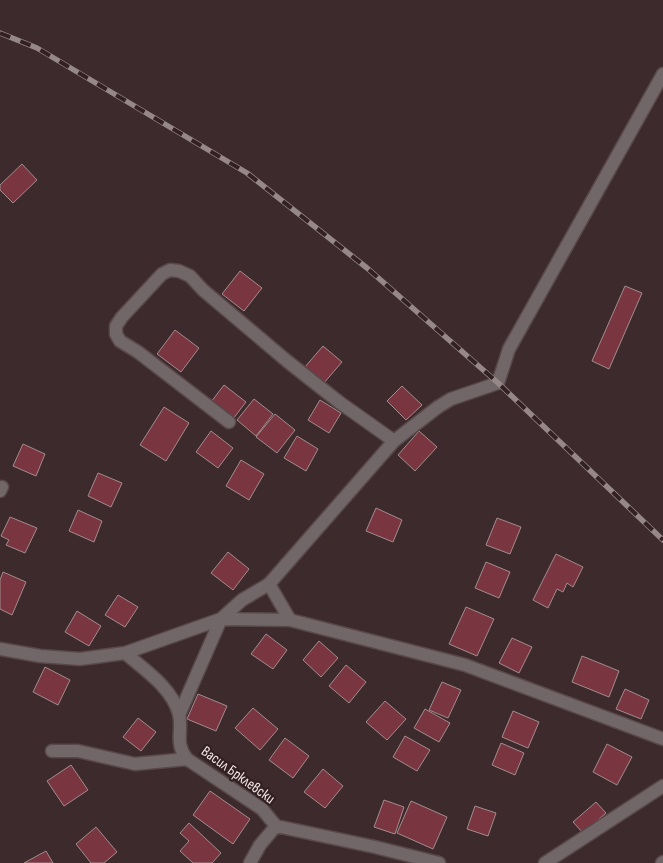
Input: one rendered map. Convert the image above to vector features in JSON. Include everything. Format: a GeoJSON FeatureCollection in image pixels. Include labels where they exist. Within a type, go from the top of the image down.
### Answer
{"type":"FeatureCollection","features":[{"type":"Feature","properties":{"kind":"street"},"geometry":{"type":"LineString","coordinates":[[179,715],[222,619],[242,600],[268,584],[394,441],[451,399],[498,383],[509,349],[663,74]]}},
{"type":"Feature","properties":{"kind":"street"},"geometry":{"type":"LineString","coordinates":[[230,422],[138,352],[120,341],[116,334],[116,326],[122,316],[162,274],[170,270],[179,271],[190,276],[286,361],[394,441]]}},
{"type":"Feature","properties":{"kind":"street"},"geometry":{"type":"LineString","coordinates":[[268,584],[290,620]]}},
{"type":"Feature","properties":{"kind":"street"},"geometry":{"type":"LineString","coordinates":[[0,649],[40,656],[80,659],[125,653],[222,619],[290,620],[465,665],[663,739]]}},
{"type":"Feature","properties":{"kind":"street","name":"Васил Брклевски"},"geometry":{"type":"LineString","coordinates":[[125,653],[152,675],[170,694],[179,715],[181,751],[188,759],[262,809],[276,826],[439,863]]}},
{"type":"Feature","properties":{"kind":"street"},"geometry":{"type":"LineString","coordinates":[[52,751],[78,751],[135,764],[188,759]]}},
{"type":"Feature","properties":{"kind":"street"},"geometry":{"type":"LineString","coordinates":[[546,863],[663,786]]}},
{"type":"Feature","properties":{"kind":"street","name":"Васил Брклевски"},"geometry":{"type":"LineString","coordinates":[[250,863],[260,845],[276,826]]}},
{"type":"Feature","properties":{"kind":"building"},"geometry":{"type":"Polygon","coordinates":[[[22,164],[37,180],[13,203],[0,190],[0,185],[22,164]]]}},
{"type":"Feature","properties":{"kind":"building"},"geometry":{"type":"Polygon","coordinates":[[[240,271],[262,288],[244,311],[222,294],[240,271]]]}},
{"type":"Feature","properties":{"kind":"building"},"geometry":{"type":"Polygon","coordinates":[[[625,286],[642,293],[609,369],[592,361],[625,286]]]}},
{"type":"Feature","properties":{"kind":"building"},"geometry":{"type":"Polygon","coordinates":[[[175,330],[199,348],[181,372],[157,354],[175,330]]]}},
{"type":"Feature","properties":{"kind":"building"},"geometry":{"type":"Polygon","coordinates":[[[323,346],[342,362],[323,384],[304,368],[323,346]]]}},
{"type":"Feature","properties":{"kind":"building"},"geometry":{"type":"Polygon","coordinates":[[[224,385],[246,402],[233,419],[211,402],[224,385]]]}},
{"type":"Feature","properties":{"kind":"building"},"geometry":{"type":"Polygon","coordinates":[[[402,386],[422,405],[406,420],[387,401],[402,386]]]}},
{"type":"Feature","properties":{"kind":"building"},"geometry":{"type":"Polygon","coordinates":[[[254,399],[273,414],[256,436],[237,420],[254,399]]]}},
{"type":"Feature","properties":{"kind":"building"},"geometry":{"type":"Polygon","coordinates":[[[320,400],[341,413],[329,433],[308,420],[320,400]]]}},
{"type":"Feature","properties":{"kind":"building"},"geometry":{"type":"Polygon","coordinates":[[[164,407],[189,423],[166,461],[140,445],[164,407]]]}},
{"type":"Feature","properties":{"kind":"building"},"geometry":{"type":"Polygon","coordinates":[[[275,414],[295,430],[277,453],[256,437],[275,414]]]}},
{"type":"Feature","properties":{"kind":"building"},"geometry":{"type":"Polygon","coordinates":[[[211,431],[233,448],[218,468],[196,452],[211,431]]]}},
{"type":"Feature","properties":{"kind":"building"},"geometry":{"type":"Polygon","coordinates":[[[419,431],[437,447],[415,471],[398,455],[419,431]]]}},
{"type":"Feature","properties":{"kind":"building"},"geometry":{"type":"Polygon","coordinates":[[[297,436],[318,449],[306,471],[284,458],[297,436]]]}},
{"type":"Feature","properties":{"kind":"building"},"geometry":{"type":"Polygon","coordinates":[[[23,444],[45,454],[36,476],[13,466],[23,444]]]}},
{"type":"Feature","properties":{"kind":"building"},"geometry":{"type":"Polygon","coordinates":[[[241,460],[264,474],[249,500],[226,486],[241,460]]]}},
{"type":"Feature","properties":{"kind":"building"},"geometry":{"type":"Polygon","coordinates":[[[98,473],[122,483],[111,507],[88,496],[98,473]]]}},
{"type":"Feature","properties":{"kind":"building"},"geometry":{"type":"Polygon","coordinates":[[[376,508],[402,520],[393,542],[366,531],[376,508]]]}},
{"type":"Feature","properties":{"kind":"building"},"geometry":{"type":"Polygon","coordinates":[[[78,510],[102,521],[94,542],[69,531],[78,510]]]}},
{"type":"Feature","properties":{"kind":"building"},"geometry":{"type":"Polygon","coordinates":[[[10,517],[37,528],[25,553],[6,545],[9,540],[1,536],[10,517]]]}},
{"type":"Feature","properties":{"kind":"building"},"geometry":{"type":"Polygon","coordinates":[[[497,518],[521,527],[510,554],[486,545],[497,518]]]}},
{"type":"Feature","properties":{"kind":"building"},"geometry":{"type":"Polygon","coordinates":[[[228,552],[249,569],[233,590],[211,573],[228,552]]]}},
{"type":"Feature","properties":{"kind":"building"},"geometry":{"type":"Polygon","coordinates":[[[556,554],[583,567],[573,587],[567,583],[563,592],[557,589],[548,608],[533,600],[556,554]]]}},
{"type":"Feature","properties":{"kind":"building"},"geometry":{"type":"Polygon","coordinates":[[[486,562],[510,572],[499,598],[475,588],[486,562]]]}},
{"type":"Feature","properties":{"kind":"building"},"geometry":{"type":"Polygon","coordinates":[[[3,572],[26,582],[12,615],[0,609],[0,580],[3,572]]]}},
{"type":"Feature","properties":{"kind":"building"},"geometry":{"type":"Polygon","coordinates":[[[118,595],[138,607],[125,627],[105,615],[118,595]]]}},
{"type":"Feature","properties":{"kind":"building"},"geometry":{"type":"Polygon","coordinates":[[[466,607],[494,619],[477,656],[449,644],[466,607]]]}},
{"type":"Feature","properties":{"kind":"building"},"geometry":{"type":"Polygon","coordinates":[[[77,611],[101,626],[89,646],[65,632],[77,611]]]}},
{"type":"Feature","properties":{"kind":"building"},"geometry":{"type":"Polygon","coordinates":[[[266,634],[287,650],[273,669],[251,654],[266,634]]]}},
{"type":"Feature","properties":{"kind":"building"},"geometry":{"type":"Polygon","coordinates":[[[512,638],[532,647],[519,673],[499,663],[512,638]]]}},
{"type":"Feature","properties":{"kind":"building"},"geometry":{"type":"Polygon","coordinates":[[[319,641],[338,658],[321,677],[303,660],[319,641]]]}},
{"type":"Feature","properties":{"kind":"building"},"geometry":{"type":"Polygon","coordinates":[[[582,656],[619,671],[609,697],[572,682],[582,656]]]}},
{"type":"Feature","properties":{"kind":"building"},"geometry":{"type":"Polygon","coordinates":[[[346,665],[366,682],[349,703],[329,686],[346,665]]]}},
{"type":"Feature","properties":{"kind":"building"},"geometry":{"type":"Polygon","coordinates":[[[45,667],[70,680],[58,705],[33,692],[45,667]]]}},
{"type":"Feature","properties":{"kind":"building"},"geometry":{"type":"Polygon","coordinates":[[[442,682],[461,690],[448,718],[429,710],[442,682]]]}},
{"type":"Feature","properties":{"kind":"building"},"geometry":{"type":"Polygon","coordinates":[[[625,689],[649,700],[641,719],[616,709],[625,689]]]}},
{"type":"Feature","properties":{"kind":"building"},"geometry":{"type":"Polygon","coordinates":[[[198,694],[227,706],[216,731],[187,719],[198,694]]]}},
{"type":"Feature","properties":{"kind":"building"},"geometry":{"type":"Polygon","coordinates":[[[385,701],[406,719],[387,740],[366,722],[385,701]]]}},
{"type":"Feature","properties":{"kind":"building"},"geometry":{"type":"Polygon","coordinates":[[[253,708],[278,729],[260,750],[235,728],[253,708]]]}},
{"type":"Feature","properties":{"kind":"building"},"geometry":{"type":"Polygon","coordinates":[[[425,709],[450,723],[439,742],[414,728],[425,709]]]}},
{"type":"Feature","properties":{"kind":"building"},"geometry":{"type":"Polygon","coordinates":[[[513,711],[539,722],[528,748],[502,737],[513,711]]]}},
{"type":"Feature","properties":{"kind":"building"},"geometry":{"type":"Polygon","coordinates":[[[138,718],[156,732],[141,751],[123,737],[138,718]]]}},
{"type":"Feature","properties":{"kind":"building"},"geometry":{"type":"Polygon","coordinates":[[[405,736],[430,750],[417,771],[393,757],[405,736]]]}},
{"type":"Feature","properties":{"kind":"building"},"geometry":{"type":"Polygon","coordinates":[[[285,738],[309,756],[293,778],[269,760],[285,738]]]}},
{"type":"Feature","properties":{"kind":"building"},"geometry":{"type":"Polygon","coordinates":[[[501,743],[524,753],[515,775],[492,765],[501,743]]]}},
{"type":"Feature","properties":{"kind":"building"},"geometry":{"type":"Polygon","coordinates":[[[607,744],[632,757],[617,785],[593,772],[607,744]]]}},
{"type":"Feature","properties":{"kind":"building"},"geometry":{"type":"Polygon","coordinates":[[[71,765],[88,790],[64,806],[47,781],[71,765]]]}},
{"type":"Feature","properties":{"kind":"building"},"geometry":{"type":"Polygon","coordinates":[[[323,769],[343,786],[325,808],[304,792],[323,769]]]}},
{"type":"Feature","properties":{"kind":"building"},"geometry":{"type":"Polygon","coordinates":[[[210,791],[250,819],[233,844],[193,815],[210,791]]]}},
{"type":"Feature","properties":{"kind":"building"},"geometry":{"type":"Polygon","coordinates":[[[384,800],[404,807],[395,834],[374,827],[384,800]]]}},
{"type":"Feature","properties":{"kind":"building"},"geometry":{"type":"Polygon","coordinates":[[[411,801],[447,817],[433,849],[397,833],[411,801]]]}},
{"type":"Feature","properties":{"kind":"building"},"geometry":{"type":"Polygon","coordinates":[[[596,802],[606,813],[583,833],[573,822],[596,802]]]}},
{"type":"Feature","properties":{"kind":"building"},"geometry":{"type":"Polygon","coordinates":[[[475,806],[496,813],[488,836],[467,829],[475,806]]]}},
{"type":"Feature","properties":{"kind":"building"},"geometry":{"type":"Polygon","coordinates":[[[189,823],[221,853],[212,863],[193,863],[180,851],[189,841],[180,833],[189,823]]]}},
{"type":"Feature","properties":{"kind":"building"},"geometry":{"type":"Polygon","coordinates":[[[96,827],[117,852],[104,863],[91,863],[76,844],[96,827]]]}},
{"type":"Feature","properties":{"kind":"building"},"geometry":{"type":"Polygon","coordinates":[[[46,851],[53,863],[24,863],[46,851]]]}},
{"type":"Feature","properties":{"kind":"railway"},"geometry":{"type":"LineString","coordinates":[[0,33],[37,48],[247,173],[367,268],[498,383],[663,540]]}}]}
